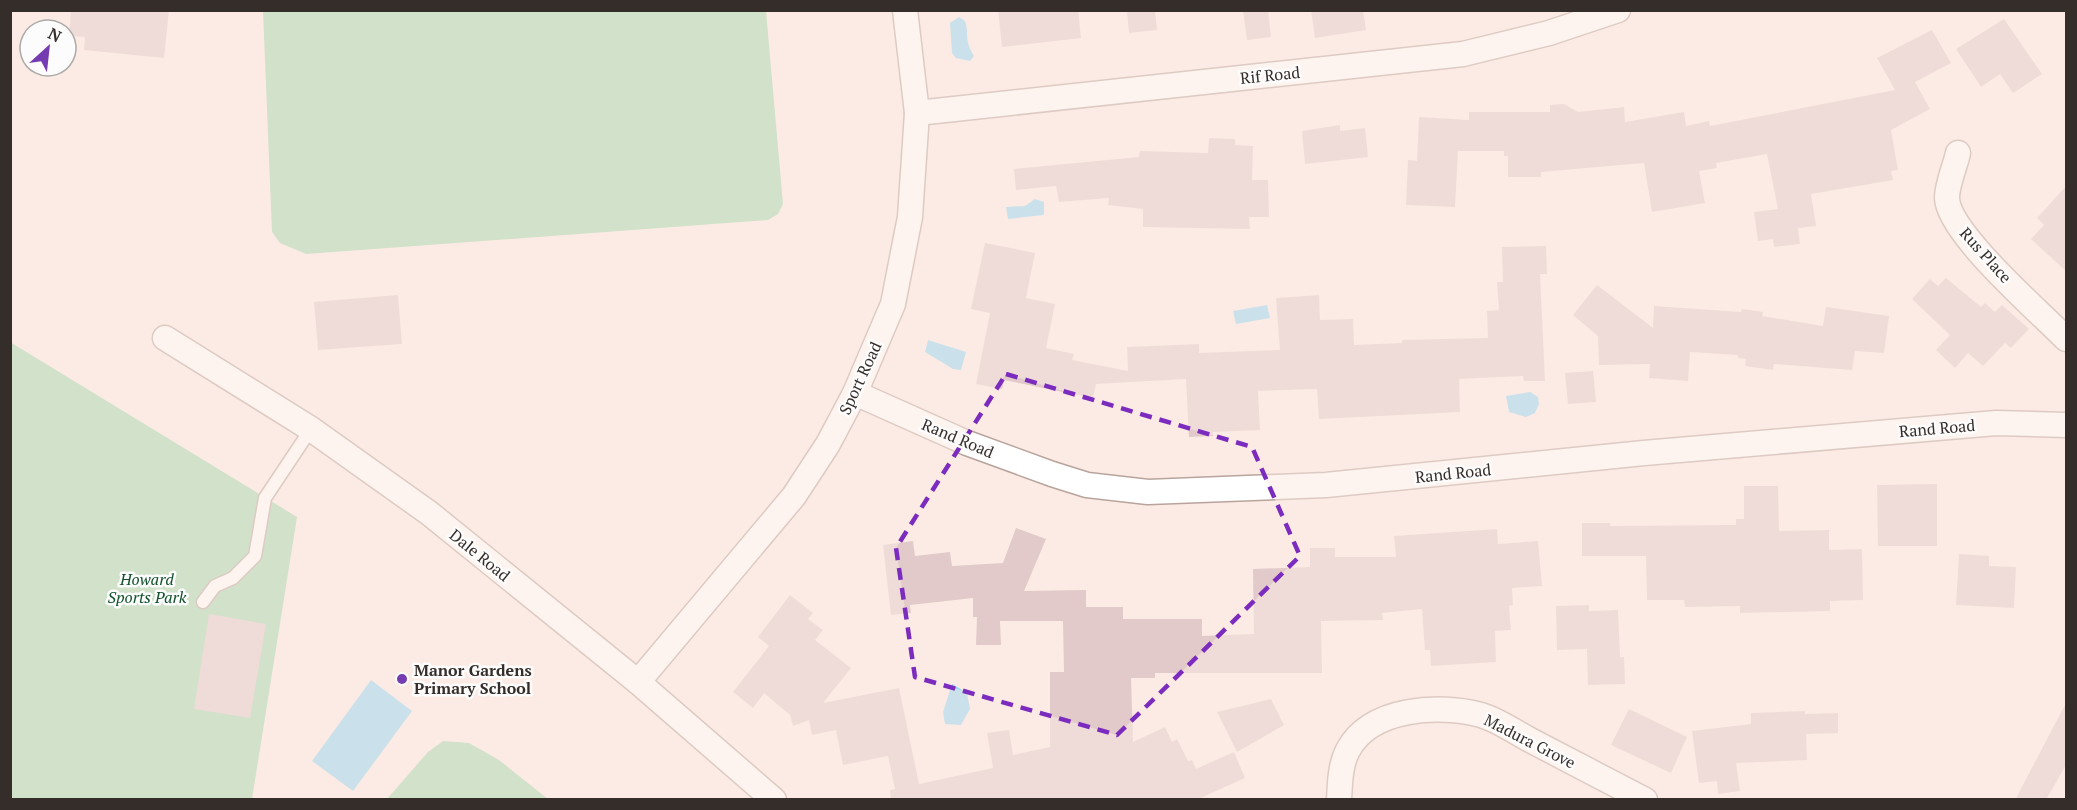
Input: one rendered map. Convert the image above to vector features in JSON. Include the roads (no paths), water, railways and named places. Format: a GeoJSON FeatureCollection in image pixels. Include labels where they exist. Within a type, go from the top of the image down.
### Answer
{"type":"FeatureCollection","features":[{"type":"Feature","properties":{"kind":"street","name":"Sport Road"},"geometry":{"type":"LineString","coordinates":[[639,682],[794,496],[828,444],[855,393],[893,304],[910,217],[917,113],[905,10]]}},
{"type":"Feature","properties":{"kind":"street","name":"Rif Road"},"geometry":{"type":"LineString","coordinates":[[917,113],[1463,54],[1549,33],[1618,10]]}},
{"type":"Feature","properties":{"kind":"street","name":"Rus Place"},"geometry":{"type":"LineString","coordinates":[[1958,153],[1947,199],[1955,220],[1968,240],[2067,339]]}},
{"type":"Feature","properties":{"kind":"street","name":"Dale Road"},"geometry":{"type":"LineString","coordinates":[[165,338],[311,429],[429,513],[639,682],[774,800]]}},
{"type":"Feature","properties":{"kind":"street","name":"Rand Road"},"geometry":{"type":"LineString","coordinates":[[855,393],[967,443],[1052,474],[1087,484],[1148,492],[1326,485],[1644,453],[1996,423],[2067,425]]}},
{"type":"Feature","properties":{"kind":"street","name":"Madura Grove"},"geometry":{"type":"LineString","coordinates":[[1339,800],[1343,761],[1348,748],[1375,724],[1409,710],[1447,710],[1483,716],[1645,800]]}},
{"type":"Feature","properties":{"kind":"lane"},"geometry":{"type":"LineString","coordinates":[[203,602],[215,586],[233,578],[255,556],[265,498],[311,429]]}},
{"type":"Feature","properties":{"kind":"water"},"geometry":{"type":"Polygon","coordinates":[[[959,17],[965,21],[969,45],[974,56],[970,61],[956,58],[952,53],[950,23],[959,17]]]}},
{"type":"Feature","properties":{"kind":"water"},"geometry":{"type":"Polygon","coordinates":[[[1035,199],[1044,202],[1044,215],[1008,219],[1006,207],[1025,206],[1035,199]]]}},
{"type":"Feature","properties":{"kind":"water"},"geometry":{"type":"Polygon","coordinates":[[[1267,305],[1270,318],[1236,324],[1233,311],[1267,305]]]}},
{"type":"Feature","properties":{"kind":"water"},"geometry":{"type":"Polygon","coordinates":[[[928,340],[966,352],[961,370],[953,369],[925,352],[928,340]]]}},
{"type":"Feature","properties":{"kind":"water"},"geometry":{"type":"Polygon","coordinates":[[[1530,392],[1538,397],[1539,404],[1535,413],[1526,417],[1509,412],[1506,396],[1530,392]]]}},
{"type":"Feature","properties":{"kind":"water"},"geometry":{"type":"Polygon","coordinates":[[[371,680],[412,711],[353,791],[312,761],[371,680]]]}},
{"type":"Feature","properties":{"kind":"water"},"geometry":{"type":"Polygon","coordinates":[[[952,684],[967,693],[970,709],[961,725],[945,724],[943,712],[952,684]]]}},
{"type":"Feature","properties":{"kind":"place","name":"Manor Gardens Primary School"},"geometry":{"type":"Point","coordinates":[402,679]}},
{"type":"Feature","properties":{"kind":"park label","name":"Howard Sports Park"},"geometry":{"type":"Point","coordinates":[147,588]}}]}
